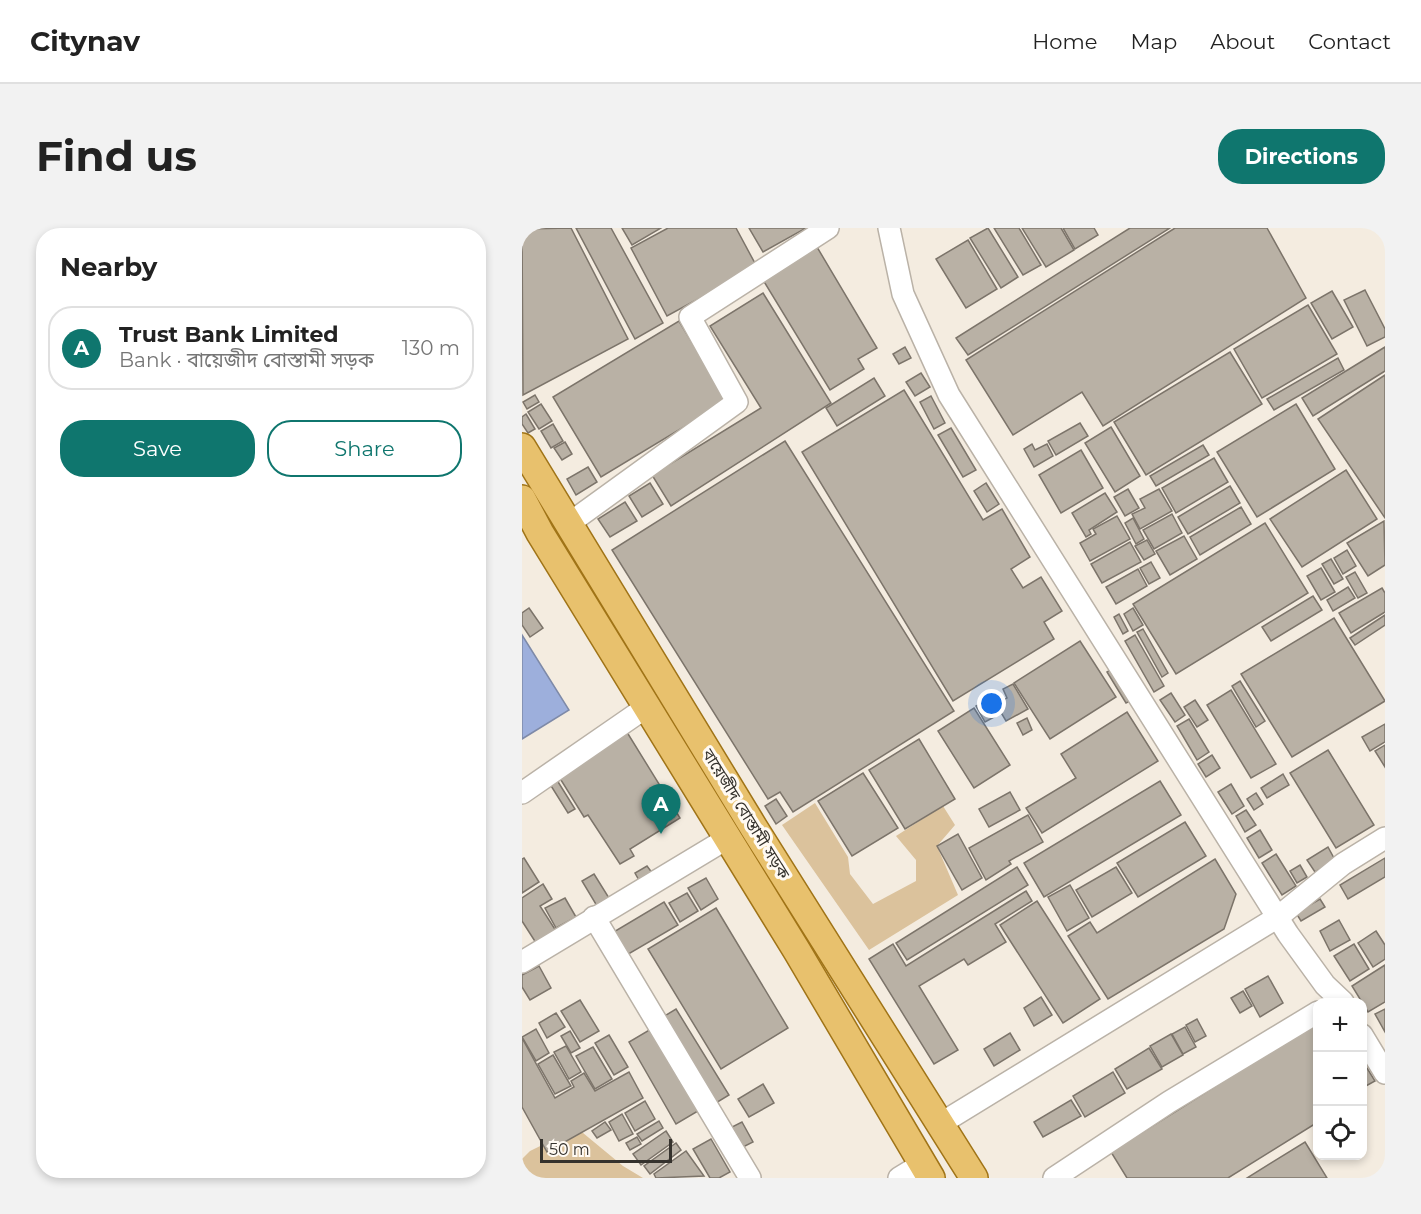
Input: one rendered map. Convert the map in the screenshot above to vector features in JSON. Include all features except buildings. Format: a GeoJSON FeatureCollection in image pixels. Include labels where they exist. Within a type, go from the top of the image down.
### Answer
{"type":"FeatureCollection","features":[{"type":"Feature","properties":{"kind":"main road","name":"বায়েজীদ বোস্তামী সড়ক"},"geometry":{"type":"LineString","coordinates":[[522,447],[567,525],[974,1178]]}},
{"type":"Feature","properties":{"kind":"main road","name":"বায়েজীদ বোস্তামী সড়ক"},"geometry":{"type":"LineString","coordinates":[[522,499],[540,533],[648,706],[927,1171]]}},
{"type":"Feature","properties":{"kind":"street"},"geometry":{"type":"LineString","coordinates":[[567,525],[737,402],[690,317],[828,228]]}},
{"type":"Feature","properties":{"kind":"street"},"geometry":{"type":"LineString","coordinates":[[889,228],[903,294],[949,395],[1278,917],[1314,971],[1336,998]]}},
{"type":"Feature","properties":{"kind":"street"},"geometry":{"type":"LineString","coordinates":[[522,793],[648,706]]}},
{"type":"Feature","properties":{"kind":"street"},"geometry":{"type":"LineString","coordinates":[[522,962],[728,838]]}},
{"type":"Feature","properties":{"kind":"street"},"geometry":{"type":"LineString","coordinates":[[940,1124],[1278,917],[1343,864],[1385,838]]}},
{"type":"Feature","properties":{"kind":"street"},"geometry":{"type":"LineString","coordinates":[[594,917],[750,1178]]}},
{"type":"Feature","properties":{"kind":"street"},"geometry":{"type":"LineString","coordinates":[[1054,1178],[1169,1102],[1313,1014]]}},
{"type":"Feature","properties":{"kind":"street"},"geometry":{"type":"LineString","coordinates":[[1367,1043],[1385,1073]]}},
{"type":"Feature","properties":{"kind":"street"},"geometry":{"type":"LineString","coordinates":[[898,1178],[927,1171]]}},
{"type":"Feature","properties":{"kind":"shaded area"},"geometry":{"type":"Polygon","coordinates":[[[815,803],[848,857],[850,874],[873,904],[916,881],[916,860],[896,836],[943,806],[955,825],[937,846],[958,895],[869,950],[782,825],[815,803]]]}},
{"type":"Feature","properties":{"kind":"shaded area"},"geometry":{"type":"Polygon","coordinates":[[[577,1128],[623,1166],[643,1178],[522,1178],[522,1159],[530,1151],[577,1128]]]}},
{"type":"Feature","properties":{"kind":"water"},"geometry":{"type":"Polygon","coordinates":[[[522,635],[569,710],[522,739],[522,635]]]}},
{"type":"Feature","properties":{"kind":"place","name":"Trust Bank Limited"},"geometry":{"type":"Point","coordinates":[661,834]}}]}
